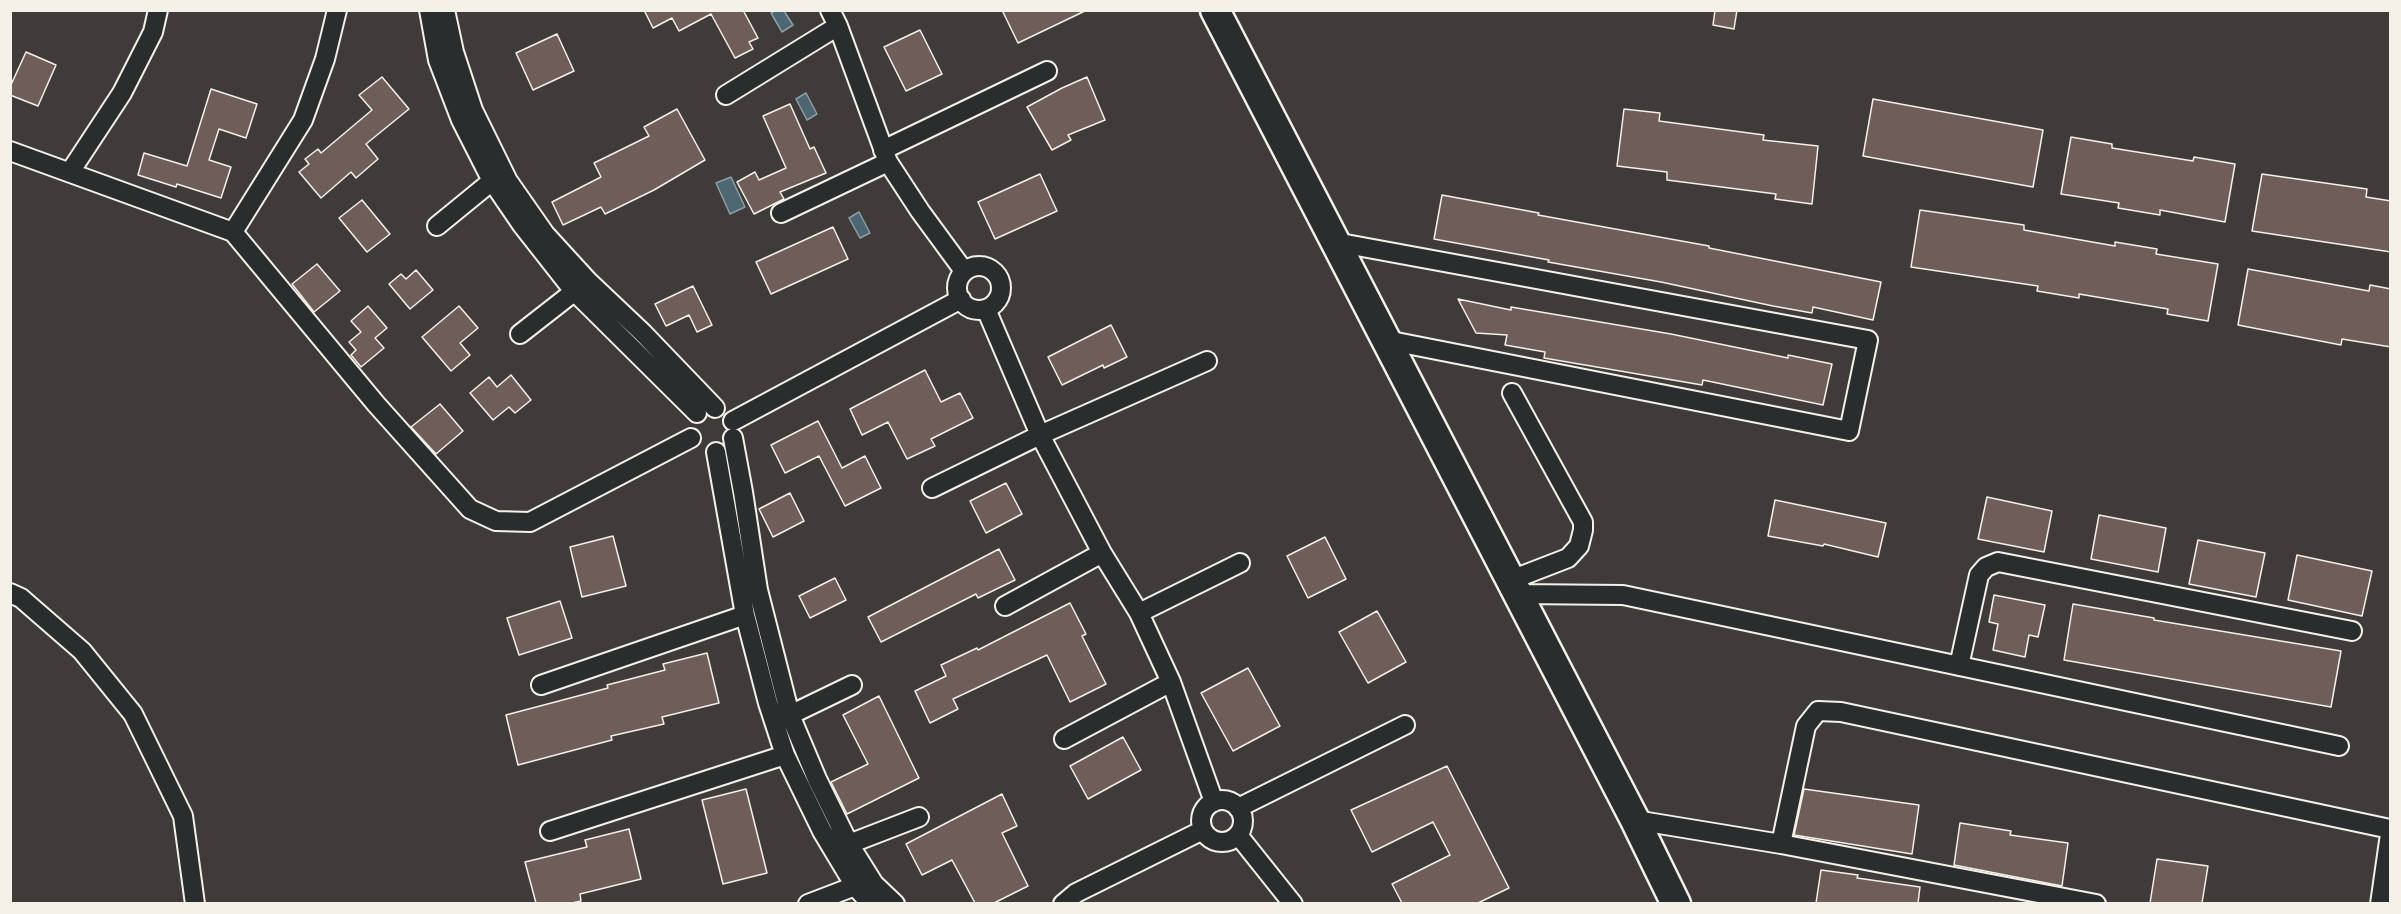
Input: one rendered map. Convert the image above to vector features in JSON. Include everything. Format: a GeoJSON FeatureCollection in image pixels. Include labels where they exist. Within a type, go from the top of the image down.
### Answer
{"type":"FeatureCollection","features":[{"type":"Feature","properties":{"kind":"main road"},"geometry":{"type":"LineString","coordinates":[[1215,10],[1676,903]]}},
{"type":"Feature","properties":{"kind":"street"},"geometry":{"type":"LineString","coordinates":[[70,172],[122,93],[153,32],[159,10]]}},
{"type":"Feature","properties":{"kind":"street"},"geometry":{"type":"LineString","coordinates":[[233,232],[303,120],[325,58],[337,10]]}},
{"type":"Feature","properties":{"kind":"street"},"geometry":{"type":"LineString","coordinates":[[429,10],[438,60],[461,120],[492,181],[522,225],[697,413]]}},
{"type":"Feature","properties":{"kind":"street"},"geometry":{"type":"LineString","coordinates":[[445,10],[454,52],[473,110],[508,181],[580,286],[643,333],[715,408],[728,414],[733,430],[758,590],[790,715],[817,779],[849,844],[874,884],[895,903]]}},
{"type":"Feature","properties":{"kind":"street"},"geometry":{"type":"LineString","coordinates":[[726,95],[834,18],[865,96],[885,156],[920,211],[964,271]]}},
{"type":"Feature","properties":{"kind":"street"},"geometry":{"type":"LineString","coordinates":[[781,213],[1047,71]]}},
{"type":"Feature","properties":{"kind":"street"},"geometry":{"type":"LineString","coordinates":[[10,151],[233,232],[376,404],[470,510],[496,521],[530,522],[691,438]]}},
{"type":"Feature","properties":{"kind":"street"},"geometry":{"type":"LineString","coordinates":[[437,226],[492,181]]}},
{"type":"Feature","properties":{"kind":"street"},"geometry":{"type":"LineString","coordinates":[[1335,242],[1868,340],[1849,432],[1386,340]]}},
{"type":"Feature","properties":{"kind":"street"},"geometry":{"type":"LineString","coordinates":[[985,266],[997,274],[1001,294],[997,301],[986,309],[972,308],[960,300],[957,285],[964,271],[971,267],[985,266]]}},
{"type":"Feature","properties":{"kind":"street"},"geometry":{"type":"LineString","coordinates":[[520,334],[580,286]]}},
{"type":"Feature","properties":{"kind":"street"},"geometry":{"type":"LineString","coordinates":[[715,408],[706,408],[697,413],[690,424],[691,438],[701,449],[716,452],[724,449],[733,430],[960,300]]}},
{"type":"Feature","properties":{"kind":"street"},"geometry":{"type":"LineString","coordinates":[[986,309],[1040,435],[1102,553],[1139,613],[1171,682],[1214,802]]}},
{"type":"Feature","properties":{"kind":"street"},"geometry":{"type":"LineString","coordinates":[[932,488],[1040,435],[1207,361]]}},
{"type":"Feature","properties":{"kind":"street"},"geometry":{"type":"LineString","coordinates":[[1512,393],[1583,522],[1579,546],[1568,558],[1514,587]]}},
{"type":"Feature","properties":{"kind":"street"},"geometry":{"type":"LineString","coordinates":[[716,452],[745,615],[768,703],[785,755],[822,831],[855,886],[871,903]]}},
{"type":"Feature","properties":{"kind":"street"},"geometry":{"type":"LineString","coordinates":[[1005,606],[1102,553]]}},
{"type":"Feature","properties":{"kind":"street"},"geometry":{"type":"LineString","coordinates":[[1959,666],[1979,575],[1986,567],[1998,562],[2352,631]]}},
{"type":"Feature","properties":{"kind":"street"},"geometry":{"type":"LineString","coordinates":[[1139,613],[1240,563]]}},
{"type":"Feature","properties":{"kind":"street"},"geometry":{"type":"LineString","coordinates":[[1514,587],[1623,595],[2339,746]]}},
{"type":"Feature","properties":{"kind":"street"},"geometry":{"type":"LineString","coordinates":[[10,593],[21,598],[82,651],[133,714],[183,816],[195,903]]}},
{"type":"Feature","properties":{"kind":"street"},"geometry":{"type":"LineString","coordinates":[[541,685],[745,615]]}},
{"type":"Feature","properties":{"kind":"street"},"geometry":{"type":"LineString","coordinates":[[1064,739],[1171,682]]}},
{"type":"Feature","properties":{"kind":"street"},"geometry":{"type":"LineString","coordinates":[[790,715],[852,685]]}},
{"type":"Feature","properties":{"kind":"street"},"geometry":{"type":"LineString","coordinates":[[1781,844],[1806,726],[1818,711],[1852,714],[2391,829]]}},
{"type":"Feature","properties":{"kind":"street"},"geometry":{"type":"LineString","coordinates":[[1238,808],[1405,725]]}},
{"type":"Feature","properties":{"kind":"street"},"geometry":{"type":"LineString","coordinates":[[550,831],[785,755]]}},
{"type":"Feature","properties":{"kind":"street"},"geometry":{"type":"LineString","coordinates":[[1228,801],[1238,808],[1242,814],[1243,825],[1238,835],[1232,839],[1214,841],[1203,830],[1201,817],[1204,810],[1214,802],[1228,801]]}},
{"type":"Feature","properties":{"kind":"street"},"geometry":{"type":"LineString","coordinates":[[849,844],[919,818]]}},
{"type":"Feature","properties":{"kind":"street"},"geometry":{"type":"LineString","coordinates":[[1635,820],[1781,844],[2097,903]]}},
{"type":"Feature","properties":{"kind":"street"},"geometry":{"type":"LineString","coordinates":[[1063,903],[1086,888],[1203,830]]}},
{"type":"Feature","properties":{"kind":"street"},"geometry":{"type":"LineString","coordinates":[[2380,903],[2391,834]]}},
{"type":"Feature","properties":{"kind":"street"},"geometry":{"type":"LineString","coordinates":[[1238,835],[1293,903]]}},
{"type":"Feature","properties":{"kind":"street"},"geometry":{"type":"LineString","coordinates":[[808,903],[855,886]]}},
{"type":"Feature","properties":{"kind":"water"},"geometry":{"type":"Polygon","coordinates":[[[784,11],[793,25],[782,32],[771,13],[784,11]]]}},
{"type":"Feature","properties":{"kind":"water"},"geometry":{"type":"Polygon","coordinates":[[[806,93],[817,114],[807,120],[796,99],[806,93]]]}},
{"type":"Feature","properties":{"kind":"water"},"geometry":{"type":"Polygon","coordinates":[[[731,177],[745,207],[730,214],[716,183],[731,177]]]}},
{"type":"Feature","properties":{"kind":"water"},"geometry":{"type":"Polygon","coordinates":[[[859,212],[870,233],[860,238],[849,218],[859,212]]]}},
{"type":"Feature","properties":{"kind":"building"},"geometry":{"type":"Polygon","coordinates":[[[644,10],[743,10],[758,38],[749,42],[753,49],[735,58],[711,14],[679,31],[672,18],[653,28],[644,10]]]}},
{"type":"Feature","properties":{"kind":"building"},"geometry":{"type":"Polygon","coordinates":[[[1002,10],[1087,10],[1018,43],[1002,10]]]}},
{"type":"Feature","properties":{"kind":"building"},"geometry":{"type":"Polygon","coordinates":[[[1715,10],[1737,10],[1734,29],[1713,25],[1715,10]]]}},
{"type":"Feature","properties":{"kind":"building"},"geometry":{"type":"Polygon","coordinates":[[[920,30],[942,74],[906,91],[884,47],[920,30]]]}},
{"type":"Feature","properties":{"kind":"building"},"geometry":{"type":"Polygon","coordinates":[[[557,34],[574,71],[533,90],[516,53],[557,34]]]}},
{"type":"Feature","properties":{"kind":"building"},"geometry":{"type":"Polygon","coordinates":[[[26,52],[56,65],[38,106],[10,95],[10,87],[26,52]]]}},
{"type":"Feature","properties":{"kind":"building"},"geometry":{"type":"Polygon","coordinates":[[[382,77],[409,109],[366,144],[378,159],[356,178],[351,172],[321,198],[299,172],[309,164],[305,159],[318,149],[321,153],[372,110],[359,95],[382,77]]]}},
{"type":"Feature","properties":{"kind":"building"},"geometry":{"type":"Polygon","coordinates":[[[1087,77],[1105,120],[1068,135],[1071,140],[1052,150],[1027,107],[1087,77]]]}},
{"type":"Feature","properties":{"kind":"building"},"geometry":{"type":"Polygon","coordinates":[[[211,89],[257,104],[246,138],[219,129],[209,160],[231,167],[221,198],[138,175],[144,153],[187,166],[211,89]]]}},
{"type":"Feature","properties":{"kind":"building"},"geometry":{"type":"Polygon","coordinates":[[[1873,99],[2043,130],[2033,187],[1863,156],[1873,99]]]}},
{"type":"Feature","properties":{"kind":"building"},"geometry":{"type":"Polygon","coordinates":[[[790,104],[810,149],[814,147],[826,173],[780,192],[784,199],[754,214],[737,182],[755,172],[759,180],[786,168],[763,116],[790,104]]]}},
{"type":"Feature","properties":{"kind":"building"},"geometry":{"type":"Polygon","coordinates":[[[677,109],[705,160],[654,190],[605,214],[601,207],[563,225],[552,202],[601,177],[594,163],[649,136],[644,127],[677,109]]]}},
{"type":"Feature","properties":{"kind":"building"},"geometry":{"type":"Polygon","coordinates":[[[1624,109],[1660,113],[1659,121],[1764,135],[1763,140],[1818,146],[1812,204],[1775,199],[1776,194],[1667,180],[1667,172],[1617,166],[1624,109]]]}},
{"type":"Feature","properties":{"kind":"building"},"geometry":{"type":"Polygon","coordinates":[[[2071,137],[2112,144],[2112,148],[2193,161],[2194,157],[2235,164],[2225,222],[2160,210],[2160,215],[2118,208],[2119,203],[2061,194],[2071,137]]]}},
{"type":"Feature","properties":{"kind":"building"},"geometry":{"type":"Polygon","coordinates":[[[1040,174],[1057,211],[995,239],[978,202],[1040,174]]]}},
{"type":"Feature","properties":{"kind":"building"},"geometry":{"type":"Polygon","coordinates":[[[2262,174],[2367,189],[2366,197],[2391,201],[2391,252],[2252,231],[2262,174]]]}},
{"type":"Feature","properties":{"kind":"building"},"geometry":{"type":"Polygon","coordinates":[[[1442,195],[1709,246],[1709,248],[1881,282],[1873,320],[1813,307],[1812,313],[1773,306],[1661,282],[1434,239],[1442,195]]]}},
{"type":"Feature","properties":{"kind":"building"},"geometry":{"type":"Polygon","coordinates":[[[362,200],[390,234],[367,252],[339,218],[362,200]]]}},
{"type":"Feature","properties":{"kind":"building"},"geometry":{"type":"Polygon","coordinates":[[[1920,210],[2024,225],[2024,230],[2115,246],[2115,242],[2157,249],[2156,254],[2218,264],[2208,321],[2167,314],[2168,309],[2079,294],[2079,298],[2037,291],[2038,286],[1911,267],[1920,210]]]}},
{"type":"Feature","properties":{"kind":"building"},"geometry":{"type":"Polygon","coordinates":[[[833,227],[848,259],[771,294],[756,262],[833,227]]]}},
{"type":"Feature","properties":{"kind":"building"},"geometry":{"type":"Polygon","coordinates":[[[317,264],[340,291],[314,312],[292,284],[317,264]]]}},
{"type":"Feature","properties":{"kind":"building"},"geometry":{"type":"Polygon","coordinates":[[[2248,269],[2369,291],[2370,285],[2391,289],[2391,347],[2342,339],[2341,345],[2238,325],[2248,269]]]}},
{"type":"Feature","properties":{"kind":"building"},"geometry":{"type":"Polygon","coordinates":[[[416,270],[433,290],[410,309],[389,284],[401,274],[406,279],[416,270]]]}},
{"type":"Feature","properties":{"kind":"building"},"geometry":{"type":"Polygon","coordinates":[[[693,286],[712,325],[697,332],[689,315],[666,326],[655,304],[693,286]]]}},
{"type":"Feature","properties":{"kind":"building"},"geometry":{"type":"Polygon","coordinates":[[[1458,299],[1511,310],[1511,307],[1671,334],[1788,358],[1788,355],[1832,364],[1823,405],[1703,380],[1702,385],[1544,358],[1545,352],[1505,345],[1507,335],[1476,333],[1458,299]]]}},
{"type":"Feature","properties":{"kind":"building"},"geometry":{"type":"Polygon","coordinates":[[[368,306],[387,328],[375,338],[384,348],[361,367],[351,355],[356,350],[349,342],[361,332],[351,321],[368,306]]]}},
{"type":"Feature","properties":{"kind":"building"},"geometry":{"type":"Polygon","coordinates":[[[459,306],[478,328],[460,343],[470,355],[451,371],[422,337],[459,306]]]}},
{"type":"Feature","properties":{"kind":"building"},"geometry":{"type":"Polygon","coordinates":[[[1111,325],[1127,357],[1104,368],[1103,365],[1062,385],[1048,357],[1111,325]]]}},
{"type":"Feature","properties":{"kind":"building"},"geometry":{"type":"Polygon","coordinates":[[[925,370],[941,402],[960,393],[973,418],[931,439],[935,446],[907,459],[888,422],[862,435],[850,409],[925,370]]]}},
{"type":"Feature","properties":{"kind":"building"},"geometry":{"type":"Polygon","coordinates":[[[511,375],[531,400],[515,413],[509,407],[493,420],[470,393],[489,377],[497,387],[511,375]]]}},
{"type":"Feature","properties":{"kind":"building"},"geometry":{"type":"Polygon","coordinates":[[[440,404],[463,431],[436,454],[411,427],[440,404]]]}},
{"type":"Feature","properties":{"kind":"building"},"geometry":{"type":"Polygon","coordinates":[[[818,421],[842,468],[865,456],[881,488],[845,506],[819,456],[785,473],[771,445],[818,421]]]}},
{"type":"Feature","properties":{"kind":"building"},"geometry":{"type":"Polygon","coordinates":[[[1006,483],[1022,514],[986,533],[970,501],[1006,483]]]}},
{"type":"Feature","properties":{"kind":"building"},"geometry":{"type":"Polygon","coordinates":[[[790,493],[804,521],[773,537],[759,509],[790,493]]]}},
{"type":"Feature","properties":{"kind":"building"},"geometry":{"type":"Polygon","coordinates":[[[1987,497],[2052,511],[2044,552],[1978,539],[1987,497]]]}},
{"type":"Feature","properties":{"kind":"building"},"geometry":{"type":"Polygon","coordinates":[[[1775,500],[1886,523],[1878,557],[1824,544],[1823,546],[1768,536],[1775,500]]]}},
{"type":"Feature","properties":{"kind":"building"},"geometry":{"type":"Polygon","coordinates":[[[2099,515],[2166,528],[2158,572],[2091,559],[2099,515]]]}},
{"type":"Feature","properties":{"kind":"building"},"geometry":{"type":"Polygon","coordinates":[[[613,536],[626,586],[582,597],[570,547],[613,536]]]}},
{"type":"Feature","properties":{"kind":"building"},"geometry":{"type":"Polygon","coordinates":[[[1325,537],[1346,579],[1308,598],[1287,556],[1325,537]]]}},
{"type":"Feature","properties":{"kind":"building"},"geometry":{"type":"Polygon","coordinates":[[[2198,540],[2265,553],[2256,597],[2189,584],[2198,540]]]}},
{"type":"Feature","properties":{"kind":"building"},"geometry":{"type":"Polygon","coordinates":[[[999,549],[1015,580],[978,598],[976,594],[881,642],[868,617],[999,549]]]}},
{"type":"Feature","properties":{"kind":"building"},"geometry":{"type":"Polygon","coordinates":[[[2297,555],[2372,571],[2362,616],[2288,600],[2297,555]]]}},
{"type":"Feature","properties":{"kind":"building"},"geometry":{"type":"Polygon","coordinates":[[[835,578],[846,600],[810,618],[799,596],[835,578]]]}},
{"type":"Feature","properties":{"kind":"building"},"geometry":{"type":"Polygon","coordinates":[[[1994,595],[2045,605],[2038,637],[2029,635],[2025,657],[1993,650],[1998,624],[1989,622],[1994,595]]]}},
{"type":"Feature","properties":{"kind":"building"},"geometry":{"type":"Polygon","coordinates":[[[560,601],[572,638],[519,655],[507,618],[560,601]]]}},
{"type":"Feature","properties":{"kind":"building"},"geometry":{"type":"Polygon","coordinates":[[[1070,603],[1086,634],[1082,636],[1106,684],[1070,702],[1047,655],[953,699],[958,709],[930,723],[915,691],[946,676],[941,665],[977,648],[978,650],[1070,603]]]}},
{"type":"Feature","properties":{"kind":"building"},"geometry":{"type":"Polygon","coordinates":[[[2073,604],[2341,651],[2331,707],[2064,660],[2073,604]]]}},
{"type":"Feature","properties":{"kind":"building"},"geometry":{"type":"Polygon","coordinates":[[[1377,611],[1406,662],[1368,683],[1339,632],[1377,611]]]}},
{"type":"Feature","properties":{"kind":"building"},"geometry":{"type":"Polygon","coordinates":[[[707,653],[719,703],[662,717],[664,724],[611,736],[612,740],[518,765],[506,715],[608,688],[607,685],[665,670],[663,664],[707,653]]]}},
{"type":"Feature","properties":{"kind":"building"},"geometry":{"type":"Polygon","coordinates":[[[1248,668],[1280,726],[1233,751],[1201,693],[1248,668]]]}},
{"type":"Feature","properties":{"kind":"building"},"geometry":{"type":"Polygon","coordinates":[[[879,696],[919,778],[847,814],[831,782],[868,764],[843,715],[879,696]]]}},
{"type":"Feature","properties":{"kind":"building"},"geometry":{"type":"Polygon","coordinates":[[[1123,737],[1141,770],[1088,799],[1070,766],[1123,737]]]}},
{"type":"Feature","properties":{"kind":"building"},"geometry":{"type":"Polygon","coordinates":[[[1447,766],[1509,888],[1478,903],[1402,903],[1392,884],[1450,855],[1433,822],[1372,852],[1351,810],[1447,766]]]}},
{"type":"Feature","properties":{"kind":"building"},"geometry":{"type":"Polygon","coordinates":[[[746,789],[767,873],[723,884],[702,800],[746,789]]]}},
{"type":"Feature","properties":{"kind":"building"},"geometry":{"type":"Polygon","coordinates":[[[1804,789],[1919,805],[1912,854],[1794,835],[1804,789]]]}},
{"type":"Feature","properties":{"kind":"building"},"geometry":{"type":"Polygon","coordinates":[[[1002,794],[1017,826],[1002,833],[1028,886],[994,903],[975,903],[952,860],[922,875],[906,844],[1002,794]]]}},
{"type":"Feature","properties":{"kind":"building"},"geometry":{"type":"Polygon","coordinates":[[[1960,823],[2011,831],[2010,835],[2068,843],[2062,886],[1954,865],[1960,823]]]}},
{"type":"Feature","properties":{"kind":"building"},"geometry":{"type":"Polygon","coordinates":[[[629,829],[641,879],[580,894],[581,901],[536,903],[525,862],[587,847],[585,840],[629,829]]]}},
{"type":"Feature","properties":{"kind":"building"},"geometry":{"type":"Polygon","coordinates":[[[2157,859],[2208,866],[2202,903],[2150,903],[2157,859]]]}},
{"type":"Feature","properties":{"kind":"building"},"geometry":{"type":"Polygon","coordinates":[[[1821,870],[1920,887],[1918,903],[1816,903],[1821,870]]]}}]}
